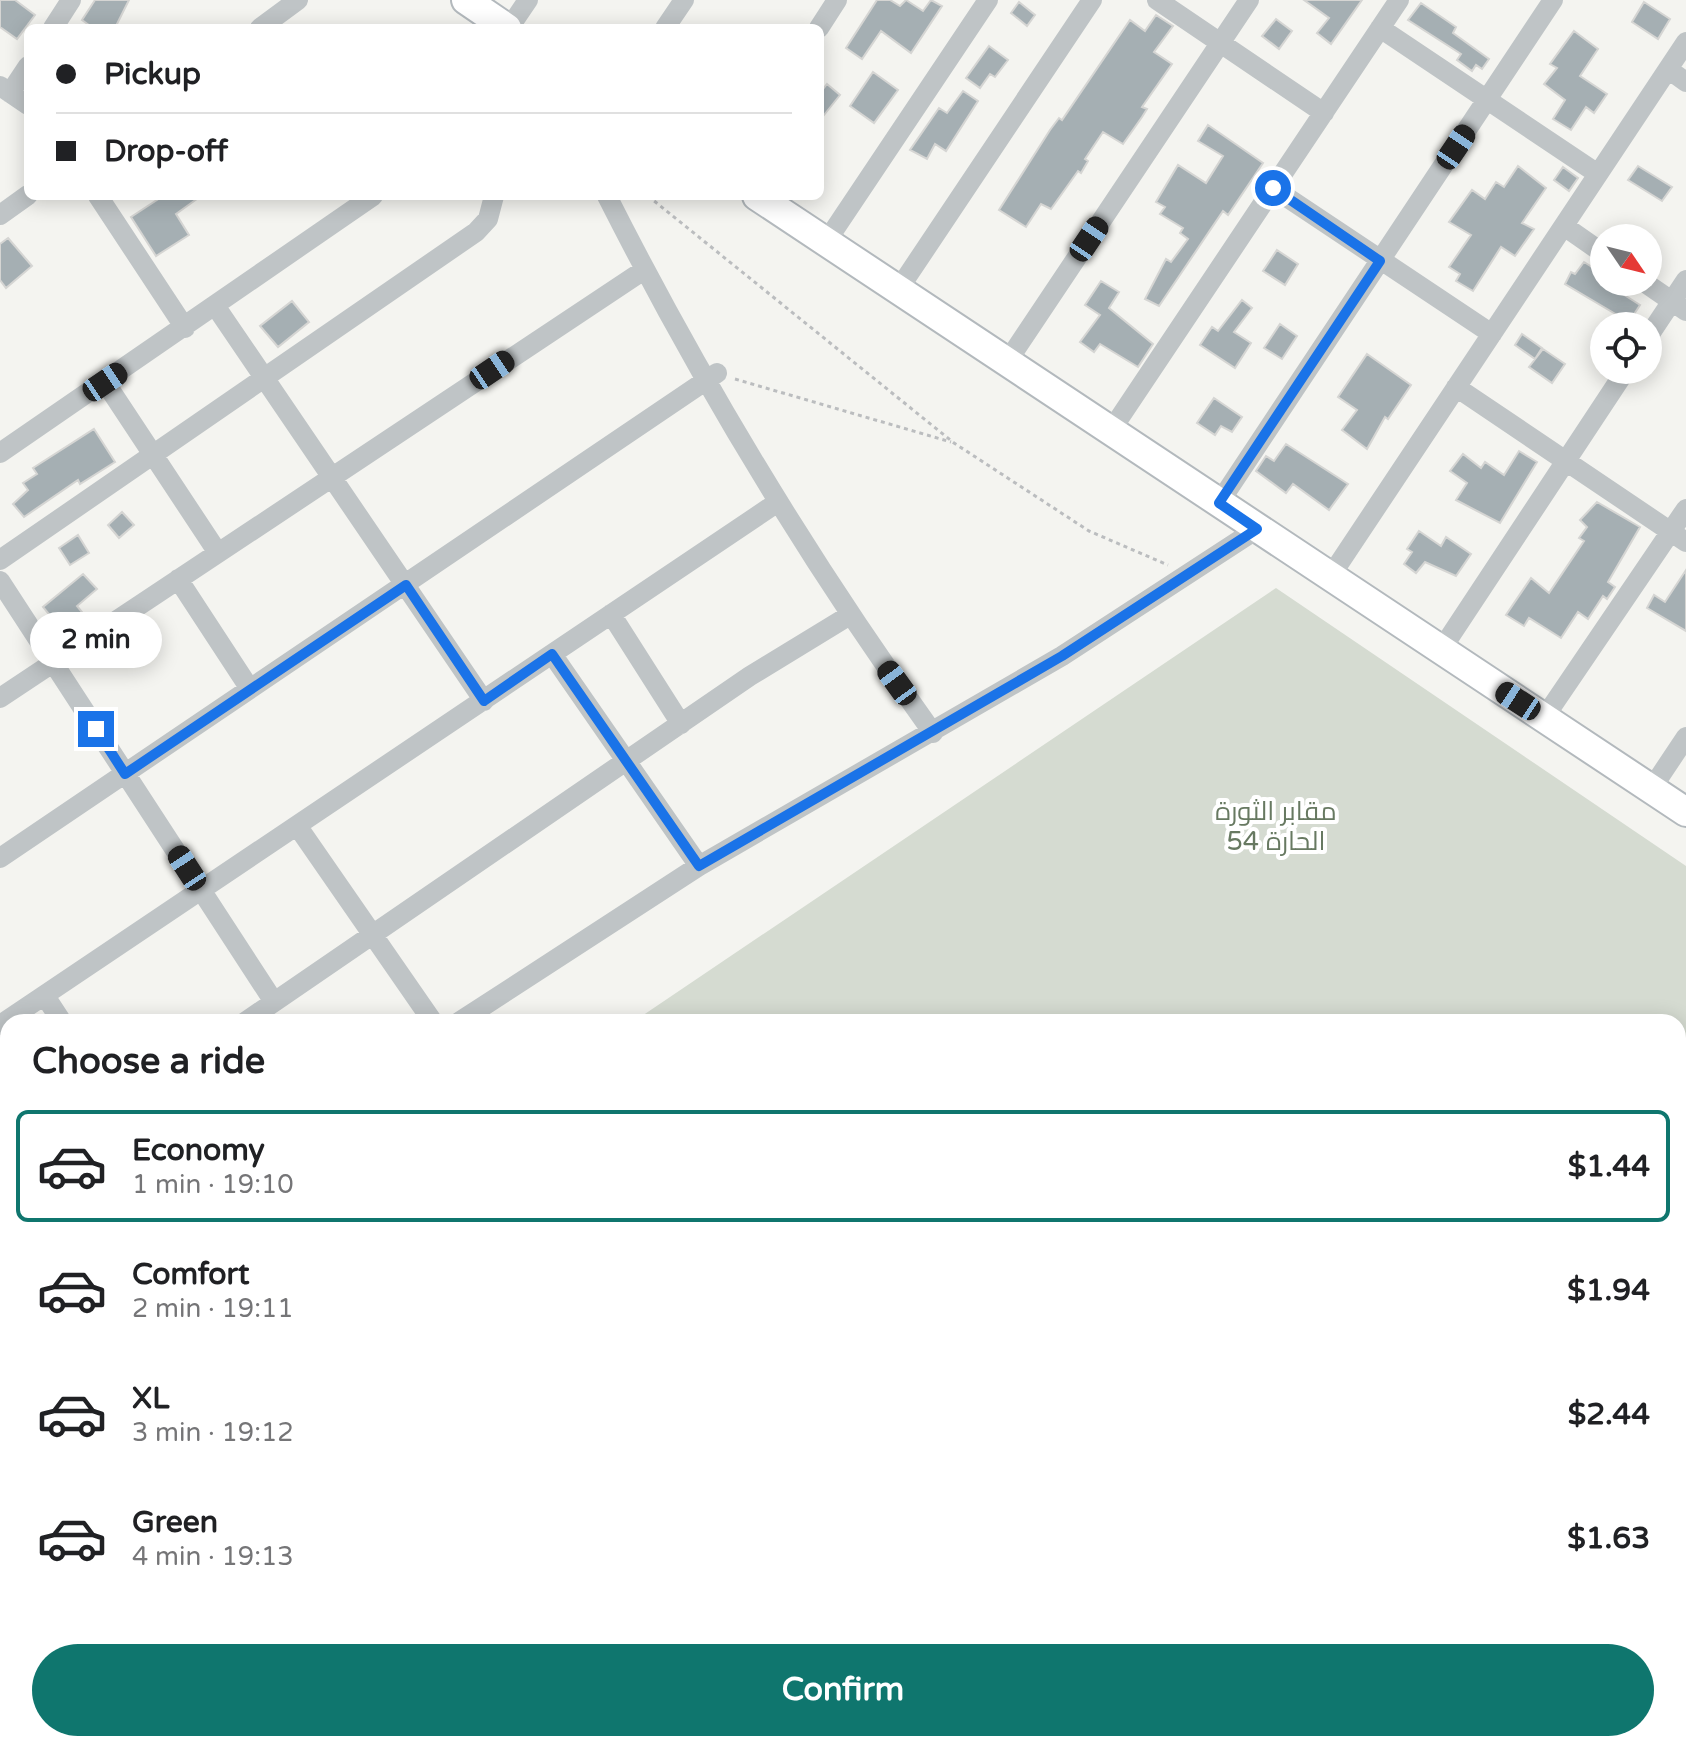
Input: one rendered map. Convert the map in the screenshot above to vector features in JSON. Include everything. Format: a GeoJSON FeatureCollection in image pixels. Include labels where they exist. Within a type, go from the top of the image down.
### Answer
{"type":"FeatureCollection","features":[{"type":"Feature","properties":{"kind":"main road"},"geometry":{"type":"LineString","coordinates":[[466,0],[502,24]]}},
{"type":"Feature","properties":{"kind":"main road"},"geometry":{"type":"LineString","coordinates":[[763,200],[1686,812]]}},
{"type":"Feature","properties":{"kind":"street"},"geometry":{"type":"LineString","coordinates":[[56,24],[71,0]]}},
{"type":"Feature","properties":{"kind":"street"},"geometry":{"type":"LineString","coordinates":[[265,24],[298,0]]}},
{"type":"Feature","properties":{"kind":"street"},"geometry":{"type":"LineString","coordinates":[[511,24],[528,0]]}},
{"type":"Feature","properties":{"kind":"street"},"geometry":{"type":"LineString","coordinates":[[668,24],[684,0]]}},
{"type":"Feature","properties":{"kind":"street"},"geometry":{"type":"LineString","coordinates":[[822,24],[837,0]]}},
{"type":"Feature","properties":{"kind":"street"},"geometry":{"type":"LineString","coordinates":[[826,242],[988,0]]}},
{"type":"Feature","properties":{"kind":"street"},"geometry":{"type":"LineString","coordinates":[[898,290],[1092,0]]}},
{"type":"Feature","properties":{"kind":"street"},"geometry":{"type":"LineString","coordinates":[[1157,0],[1324,113]]}},
{"type":"Feature","properties":{"kind":"street"},"geometry":{"type":"LineString","coordinates":[[1007,362],[1249,0]]}},
{"type":"Feature","properties":{"kind":"street"},"geometry":{"type":"LineString","coordinates":[[1110,432],[1399,0]]}},
{"type":"Feature","properties":{"kind":"street"},"geometry":{"type":"LineString","coordinates":[[1219,503],[1553,0]]}},
{"type":"Feature","properties":{"kind":"street"},"geometry":{"type":"LineString","coordinates":[[1380,28],[1598,174]]}},
{"type":"Feature","properties":{"kind":"street"},"geometry":{"type":"LineString","coordinates":[[1330,577],[1686,42]]}},
{"type":"Feature","properties":{"kind":"street"},"geometry":{"type":"LineString","coordinates":[[1668,69],[1686,82]]}},
{"type":"Feature","properties":{"kind":"street"},"geometry":{"type":"LineString","coordinates":[[24,70],[5,90],[24,102]]}},
{"type":"Feature","properties":{"kind":"street"},"geometry":{"type":"LineString","coordinates":[[1273,188],[1492,334]]}},
{"type":"Feature","properties":{"kind":"street"},"geometry":{"type":"LineString","coordinates":[[0,215],[24,198]]}},
{"type":"Feature","properties":{"kind":"street"},"geometry":{"type":"LineString","coordinates":[[101,200],[185,328]]}},
{"type":"Feature","properties":{"kind":"street"},"geometry":{"type":"LineString","coordinates":[[0,453],[367,200]]}},
{"type":"Feature","properties":{"kind":"street"},"geometry":{"type":"LineString","coordinates":[[0,560],[154,457],[476,232],[488,219],[493,200]]}},
{"type":"Feature","properties":{"kind":"street"},"geometry":{"type":"LineString","coordinates":[[609,200],[644,270],[710,378],[778,502],[850,615],[933,733]]}},
{"type":"Feature","properties":{"kind":"street"},"geometry":{"type":"LineString","coordinates":[[1564,226],[1590,244]]}},
{"type":"Feature","properties":{"kind":"street"},"geometry":{"type":"LineString","coordinates":[[0,698],[644,270]]}},
{"type":"Feature","properties":{"kind":"street"},"geometry":{"type":"LineString","coordinates":[[1662,323],[1679,306],[1686,280]]}},
{"type":"Feature","properties":{"kind":"street"},"geometry":{"type":"LineString","coordinates":[[1662,294],[1679,306]]}},
{"type":"Feature","properties":{"kind":"street"},"geometry":{"type":"LineString","coordinates":[[216,307],[484,701]]}},
{"type":"Feature","properties":{"kind":"street"},"geometry":{"type":"LineString","coordinates":[[0,858],[710,378]]}},
{"type":"Feature","properties":{"kind":"street"},"geometry":{"type":"LineString","coordinates":[[105,382],[218,553]]}},
{"type":"Feature","properties":{"kind":"street"},"geometry":{"type":"LineString","coordinates":[[1441,650],[1617,384]]}},
{"type":"Feature","properties":{"kind":"street"},"geometry":{"type":"LineString","coordinates":[[1456,387],[1678,537]]}},
{"type":"Feature","properties":{"kind":"street"},"geometry":{"type":"LineString","coordinates":[[6,1014],[45,996],[778,502]]}},
{"type":"Feature","properties":{"kind":"street"},"geometry":{"type":"LineString","coordinates":[[1544,718],[1678,537],[1686,509]]}},
{"type":"Feature","properties":{"kind":"street"},"geometry":{"type":"LineString","coordinates":[[471,1014],[699,866],[933,733],[1191,575],[1257,529]]}},
{"type":"Feature","properties":{"kind":"street"},"geometry":{"type":"LineString","coordinates":[[178,579],[250,689]]}},
{"type":"Feature","properties":{"kind":"street"},"geometry":{"type":"LineString","coordinates":[[0,581],[274,1002]]}},
{"type":"Feature","properties":{"kind":"street"},"geometry":{"type":"LineString","coordinates":[[611,614],[681,724]]}},
{"type":"Feature","properties":{"kind":"street"},"geometry":{"type":"LineString","coordinates":[[257,1014],[750,676],[850,615]]}},
{"type":"Feature","properties":{"kind":"street"},"geometry":{"type":"LineString","coordinates":[[552,654],[699,866]]}},
{"type":"Feature","properties":{"kind":"street"},"geometry":{"type":"LineString","coordinates":[[1652,788],[1686,737]]}},
{"type":"Feature","properties":{"kind":"street"},"geometry":{"type":"LineString","coordinates":[[298,827],[427,1014]]}},
{"type":"Feature","properties":{"kind":"street"},"geometry":{"type":"LineString","coordinates":[[45,996],[57,1014]]}},
{"type":"Feature","properties":{"kind":"path"},"geometry":{"type":"LineString","coordinates":[[653,200],[954,443],[1089,531],[1191,575]]}},
{"type":"Feature","properties":{"kind":"path"},"geometry":{"type":"LineString","coordinates":[[710,378],[954,443]]}},
{"type":"Feature","properties":{"kind":"green space","name":"مقابر الثورة الحارة 54"},"geometry":{"type":"Polygon","coordinates":[[[1276,588],[1686,866],[1686,1014],[645,1014],[1276,588]]]}},
{"type":"Feature","properties":{"kind":"building"},"geometry":{"type":"Polygon","coordinates":[[[0,0],[15,0],[35,15],[28,24],[24,24],[17,39],[0,27],[0,0]]]}},
{"type":"Feature","properties":{"kind":"building"},"geometry":{"type":"Polygon","coordinates":[[[95,0],[129,0],[117,24],[88,24],[82,20],[95,0]]]}},
{"type":"Feature","properties":{"kind":"building"},"geometry":{"type":"Polygon","coordinates":[[[877,0],[890,0],[900,6],[906,0],[923,11],[931,0],[942,6],[911,53],[881,31],[862,59],[846,48],[877,0]]]}},
{"type":"Feature","properties":{"kind":"building"},"geometry":{"type":"Polygon","coordinates":[[[1304,0],[1362,0],[1331,44],[1317,33],[1329,18],[1304,0]]]}},
{"type":"Feature","properties":{"kind":"building"},"geometry":{"type":"Polygon","coordinates":[[[1019,2],[1035,15],[1027,26],[1011,13],[1019,2]]]}},
{"type":"Feature","properties":{"kind":"building"},"geometry":{"type":"Polygon","coordinates":[[[1644,2],[1670,19],[1658,39],[1632,22],[1644,2]]]}},
{"type":"Feature","properties":{"kind":"building"},"geometry":{"type":"Polygon","coordinates":[[[1421,3],[1456,27],[1453,33],[1489,59],[1482,69],[1476,65],[1472,71],[1457,60],[1461,54],[1408,20],[1421,3]]]}},
{"type":"Feature","properties":{"kind":"building"},"geometry":{"type":"Polygon","coordinates":[[[1156,15],[1173,26],[1154,52],[1172,64],[1142,107],[1147,109],[1123,144],[1103,132],[1085,159],[1088,161],[1081,173],[1078,171],[1051,209],[1041,204],[1026,227],[999,210],[1050,130],[1059,118],[1062,120],[1130,20],[1145,31],[1156,15]]]}},
{"type":"Feature","properties":{"kind":"building"},"geometry":{"type":"Polygon","coordinates":[[[1276,19],[1292,31],[1279,49],[1262,36],[1276,19]]]}},
{"type":"Feature","properties":{"kind":"building"},"geometry":{"type":"Polygon","coordinates":[[[1574,31],[1598,49],[1580,76],[1607,94],[1594,113],[1586,107],[1571,130],[1553,119],[1565,100],[1544,84],[1557,68],[1550,64],[1574,31]]]}},
{"type":"Feature","properties":{"kind":"building"},"geometry":{"type":"Polygon","coordinates":[[[989,46],[1008,60],[995,77],[990,74],[980,88],[966,78],[989,46]]]}},
{"type":"Feature","properties":{"kind":"building"},"geometry":{"type":"Polygon","coordinates":[[[873,72],[898,90],[874,123],[850,106],[873,72]]]}},
{"type":"Feature","properties":{"kind":"building"},"geometry":{"type":"Polygon","coordinates":[[[827,84],[840,95],[824,115],[824,88],[827,84]]]}},
{"type":"Feature","properties":{"kind":"building"},"geometry":{"type":"Polygon","coordinates":[[[963,91],[978,101],[946,151],[935,144],[927,159],[910,150],[939,108],[947,113],[963,91]]]}},
{"type":"Feature","properties":{"kind":"building"},"geometry":{"type":"Polygon","coordinates":[[[1208,125],[1263,163],[1228,215],[1223,211],[1159,306],[1145,299],[1166,259],[1171,262],[1188,239],[1180,233],[1183,228],[1160,214],[1165,207],[1156,202],[1178,165],[1206,183],[1223,156],[1198,141],[1208,125]]]}},
{"type":"Feature","properties":{"kind":"building"},"geometry":{"type":"Polygon","coordinates":[[[1518,166],[1546,188],[1522,223],[1534,229],[1515,256],[1501,247],[1473,291],[1456,281],[1460,274],[1449,267],[1471,235],[1449,222],[1472,190],[1485,199],[1496,182],[1504,187],[1518,166]]]}},
{"type":"Feature","properties":{"kind":"building"},"geometry":{"type":"Polygon","coordinates":[[[1638,166],[1672,187],[1662,201],[1628,180],[1638,166]]]}},
{"type":"Feature","properties":{"kind":"building"},"geometry":{"type":"Polygon","coordinates":[[[1563,167],[1578,178],[1569,191],[1554,180],[1563,167]]]}},
{"type":"Feature","properties":{"kind":"building"},"geometry":{"type":"Polygon","coordinates":[[[157,200],[195,200],[176,214],[189,235],[156,256],[131,217],[157,200]]]}},
{"type":"Feature","properties":{"kind":"building"},"geometry":{"type":"Polygon","coordinates":[[[8,238],[32,266],[6,288],[0,280],[0,244],[8,238]]]}},
{"type":"Feature","properties":{"kind":"building"},"geometry":{"type":"Polygon","coordinates":[[[1277,250],[1298,264],[1285,285],[1263,271],[1277,250]]]}},
{"type":"Feature","properties":{"kind":"building"},"geometry":{"type":"Polygon","coordinates":[[[1584,262],[1590,266],[1590,296],[1626,296],[1640,305],[1635,312],[1612,312],[1565,284],[1571,272],[1575,274],[1584,262]]]}},
{"type":"Feature","properties":{"kind":"building"},"geometry":{"type":"Polygon","coordinates":[[[1101,281],[1119,292],[1109,308],[1153,344],[1138,367],[1100,344],[1094,352],[1080,342],[1100,315],[1085,305],[1101,281]]]}},
{"type":"Feature","properties":{"kind":"building"},"geometry":{"type":"Polygon","coordinates":[[[1242,300],[1252,308],[1234,332],[1251,343],[1235,368],[1200,345],[1212,327],[1218,331],[1242,300]]]}},
{"type":"Feature","properties":{"kind":"building"},"geometry":{"type":"Polygon","coordinates":[[[292,301],[309,322],[278,347],[260,326],[292,301]]]}},
{"type":"Feature","properties":{"kind":"building"},"geometry":{"type":"Polygon","coordinates":[[[1280,324],[1297,336],[1282,359],[1264,348],[1280,324]]]}},
{"type":"Feature","properties":{"kind":"building"},"geometry":{"type":"Polygon","coordinates":[[[1522,334],[1542,348],[1535,359],[1515,345],[1522,334]]]}},
{"type":"Feature","properties":{"kind":"building"},"geometry":{"type":"Polygon","coordinates":[[[1543,349],[1565,364],[1552,383],[1529,367],[1543,349]]]}},
{"type":"Feature","properties":{"kind":"building"},"geometry":{"type":"Polygon","coordinates":[[[1367,354],[1411,385],[1388,419],[1385,417],[1367,449],[1342,430],[1357,410],[1338,397],[1367,354]]]}},
{"type":"Feature","properties":{"kind":"building"},"geometry":{"type":"Polygon","coordinates":[[[1214,398],[1242,417],[1232,432],[1221,426],[1215,435],[1197,423],[1214,398]]]}},
{"type":"Feature","properties":{"kind":"building"},"geometry":{"type":"Polygon","coordinates":[[[94,429],[115,462],[80,484],[78,480],[24,517],[13,504],[28,490],[23,483],[37,474],[33,468],[94,429]]]}},
{"type":"Feature","properties":{"kind":"building"},"geometry":{"type":"Polygon","coordinates":[[[1286,444],[1348,484],[1329,510],[1293,484],[1286,493],[1256,471],[1266,456],[1274,461],[1286,444]]]}},
{"type":"Feature","properties":{"kind":"building"},"geometry":{"type":"Polygon","coordinates":[[[1519,451],[1537,462],[1500,523],[1456,500],[1467,483],[1450,471],[1463,454],[1481,468],[1485,462],[1504,475],[1519,451]]]}},
{"type":"Feature","properties":{"kind":"building"},"geometry":{"type":"Polygon","coordinates":[[[1597,502],[1640,527],[1608,582],[1615,587],[1607,599],[1603,596],[1588,619],[1578,612],[1561,638],[1529,618],[1524,626],[1506,615],[1531,578],[1549,593],[1584,541],[1579,538],[1587,527],[1580,520],[1597,502]]]}},
{"type":"Feature","properties":{"kind":"building"},"geometry":{"type":"Polygon","coordinates":[[[122,512],[134,525],[119,538],[108,525],[122,512]]]}},
{"type":"Feature","properties":{"kind":"building"},"geometry":{"type":"Polygon","coordinates":[[[1419,531],[1441,546],[1446,537],[1471,554],[1456,576],[1425,562],[1416,573],[1404,564],[1412,552],[1407,549],[1419,531]]]}},
{"type":"Feature","properties":{"kind":"building"},"geometry":{"type":"Polygon","coordinates":[[[78,535],[89,553],[70,565],[59,548],[78,535]]]}},
{"type":"Feature","properties":{"kind":"building"},"geometry":{"type":"Polygon","coordinates":[[[1686,570],[1686,631],[1647,608],[1654,595],[1665,602],[1686,570]]]}},
{"type":"Feature","properties":{"kind":"building"},"geometry":{"type":"Polygon","coordinates":[[[83,574],[97,589],[77,606],[82,612],[61,629],[43,607],[83,574]]]}},
{"type":"Feature","properties":{"kind":"route"},"geometry":{"type":"LineString","coordinates":[[96,729],[125,774],[406,585],[484,701],[552,654],[699,866],[1062,656],[1191,575],[1257,529],[1219,503],[1380,261],[1273,188]]}}]}
